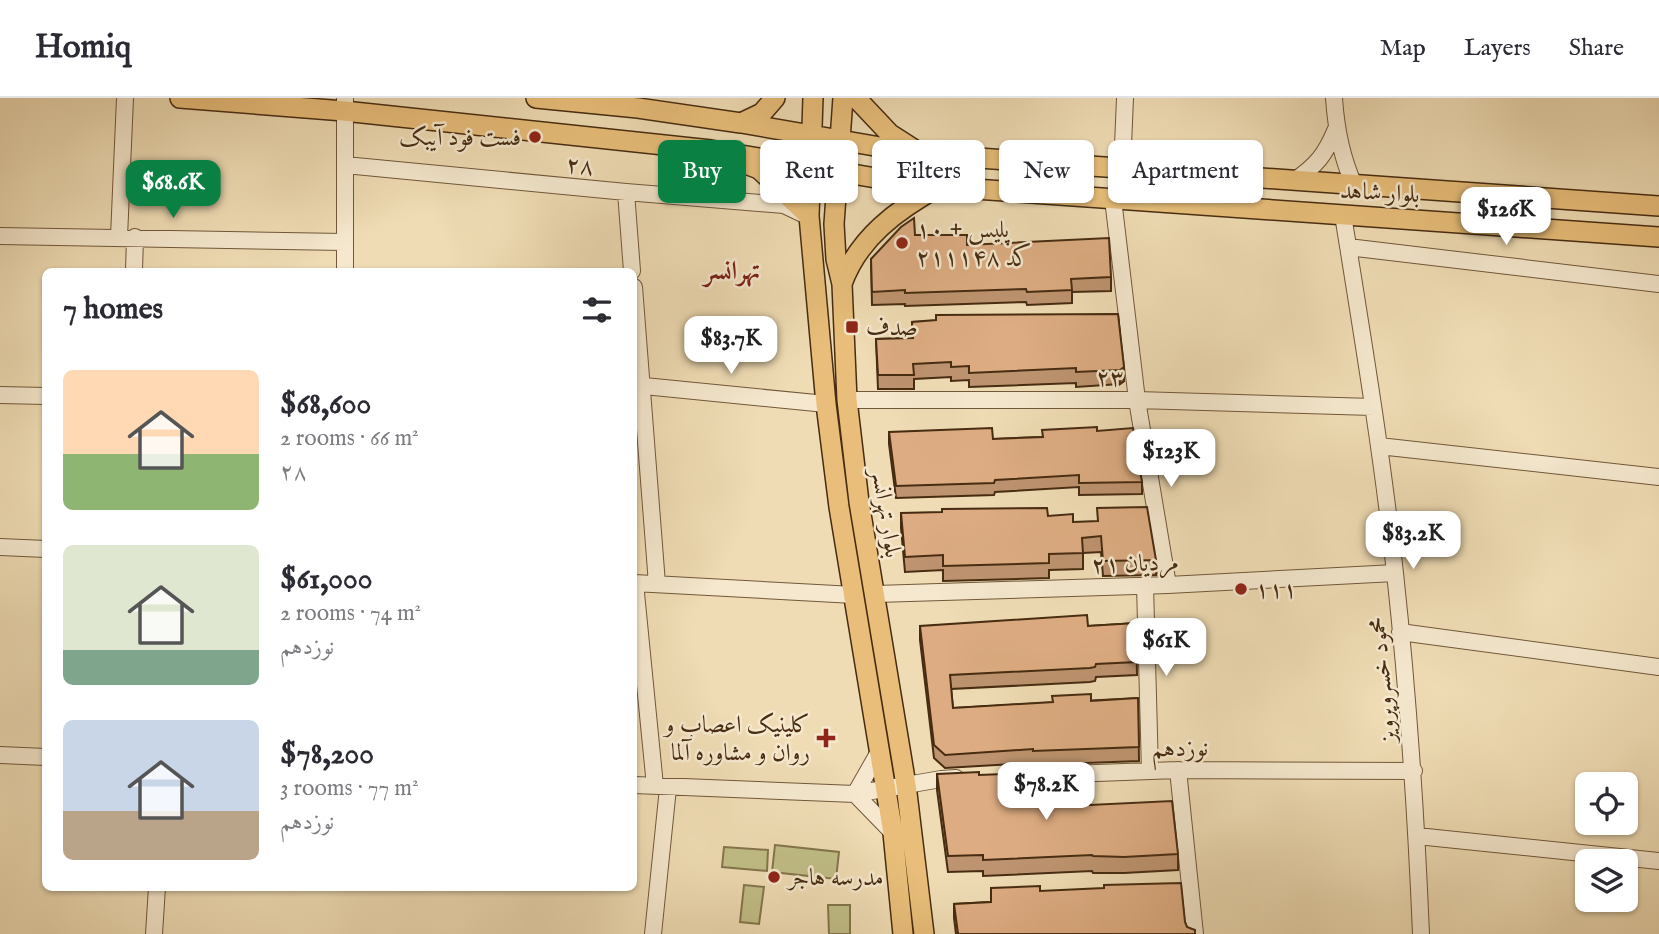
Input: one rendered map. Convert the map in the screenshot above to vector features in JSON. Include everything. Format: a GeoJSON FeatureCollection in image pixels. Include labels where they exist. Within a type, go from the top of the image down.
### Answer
{"type":"FeatureCollection","features":[{"type":"Feature","properties":{"kind":"main road","name":"بلوار شاهد"},"geometry":{"type":"LineString","coordinates":[[180,98],[344,105],[658,144]]}},
{"type":"Feature","properties":{"kind":"main road","name":"بلوار شاهد"},"geometry":{"type":"LineString","coordinates":[[536,98],[638,103],[830,140]]}},
{"type":"Feature","properties":{"kind":"main road"},"geometry":{"type":"LineString","coordinates":[[741,123],[762,113],[775,98]]}},
{"type":"Feature","properties":{"kind":"main road","name":"بلوار تهرانسر"},"geometry":{"type":"LineString","coordinates":[[811,140],[813,98]]}},
{"type":"Feature","properties":{"kind":"main road","name":"بلوار تهرانسر"},"geometry":{"type":"LineString","coordinates":[[840,140],[843,98]]}},
{"type":"Feature","properties":{"kind":"main road"},"geometry":{"type":"LineString","coordinates":[[856,98],[890,134],[899,140]]}},
{"type":"Feature","properties":{"kind":"main road","name":"بلوار شاهد"},"geometry":{"type":"LineString","coordinates":[[985,159],[1108,168]]}},
{"type":"Feature","properties":{"kind":"main road"},"geometry":{"type":"LineString","coordinates":[[746,164],[759,169],[809,216]]}},
{"type":"Feature","properties":{"kind":"main road","name":"بلوار شاهد"},"geometry":{"type":"LineString","coordinates":[[1263,179],[1659,206]]}},
{"type":"Feature","properties":{"kind":"main road","name":"بلوار شاهد"},"geometry":{"type":"LineString","coordinates":[[985,189],[1108,199]]}},
{"type":"Feature","properties":{"kind":"main road","name":"بلوار تهرانسر"},"geometry":{"type":"LineString","coordinates":[[809,203],[825,404],[838,507],[886,788],[899,811],[924,934]]}},
{"type":"Feature","properties":{"kind":"main road","name":"بلوار تهرانسر"},"geometry":{"type":"LineString","coordinates":[[835,203],[836,259],[842,284],[847,400],[859,502],[906,785],[893,834],[903,934]]}},
{"type":"Feature","properties":{"kind":"main road"},"geometry":{"type":"LineString","coordinates":[[842,284],[856,254],[879,228],[909,203]]}},
{"type":"Feature","properties":{"kind":"main road","name":"بلوار شاهد"},"geometry":{"type":"LineString","coordinates":[[1170,203],[1659,237]]}},
{"type":"Feature","properties":{"kind":"main road"},"geometry":{"type":"LineString","coordinates":[[881,759],[890,775],[896,775],[903,764]]}},
{"type":"Feature","properties":{"kind":"street"},"geometry":{"type":"LineString","coordinates":[[118,237],[125,98]]}},
{"type":"Feature","properties":{"kind":"street"},"geometry":{"type":"LineString","coordinates":[[1123,140],[1125,98]]}},
{"type":"Feature","properties":{"kind":"street"},"geometry":{"type":"LineString","coordinates":[[1334,98],[1336,129],[1344,164],[1353,185]]}},
{"type":"Feature","properties":{"kind":"street"},"geometry":{"type":"LineString","coordinates":[[344,105],[345,268]]}},
{"type":"Feature","properties":{"kind":"street"},"geometry":{"type":"LineString","coordinates":[[1294,181],[1313,168],[1327,150],[1336,129]]}},
{"type":"Feature","properties":{"kind":"street","name":"۲۸"},"geometry":{"type":"LineString","coordinates":[[345,165],[784,205],[809,216]]}},
{"type":"Feature","properties":{"kind":"street"},"geometry":{"type":"LineString","coordinates":[[626,192],[632,268]]}},
{"type":"Feature","properties":{"kind":"street"},"geometry":{"type":"LineString","coordinates":[[1113,203],[1137,400],[1168,585]]}},
{"type":"Feature","properties":{"kind":"street","name":"محمود خسروپرویز"},"geometry":{"type":"LineString","coordinates":[[1343,215],[1379,446],[1395,573],[1414,771],[1421,934]]}},
{"type":"Feature","properties":{"kind":"street"},"geometry":{"type":"LineString","coordinates":[[0,236],[344,242]]}},
{"type":"Feature","properties":{"kind":"street"},"geometry":{"type":"LineString","coordinates":[[134,268],[135,237]]}},
{"type":"Feature","properties":{"kind":"street"},"geometry":{"type":"LineString","coordinates":[[1348,247],[1659,284]]}},
{"type":"Feature","properties":{"kind":"street"},"geometry":{"type":"LineString","coordinates":[[657,584],[637,385],[825,404]]}},
{"type":"Feature","properties":{"kind":"street"},"geometry":{"type":"LineString","coordinates":[[0,395],[42,396]]}},
{"type":"Feature","properties":{"kind":"street","name":"۲۳"},"geometry":{"type":"LineString","coordinates":[[847,400],[1137,400],[1373,407]]}},
{"type":"Feature","properties":{"kind":"street"},"geometry":{"type":"LineString","coordinates":[[1379,446],[1659,477]]}},
{"type":"Feature","properties":{"kind":"street"},"geometry":{"type":"LineString","coordinates":[[0,547],[42,550]]}},
{"type":"Feature","properties":{"kind":"street","name":"۲۱ مردیان"},"geometry":{"type":"LineString","coordinates":[[876,594],[1168,585],[1395,573]]}},
{"type":"Feature","properties":{"kind":"street"},"geometry":{"type":"LineString","coordinates":[[637,583],[854,595]]}},
{"type":"Feature","properties":{"kind":"street"},"geometry":{"type":"LineString","coordinates":[[1145,585],[1150,771]]}},
{"type":"Feature","properties":{"kind":"street"},"geometry":{"type":"LineString","coordinates":[[637,605],[662,787],[653,934]]}},
{"type":"Feature","properties":{"kind":"street"},"geometry":{"type":"LineString","coordinates":[[1401,632],[1659,667]]}},
{"type":"Feature","properties":{"kind":"street"},"geometry":{"type":"LineString","coordinates":[[0,755],[42,757]]}},
{"type":"Feature","properties":{"kind":"street"},"geometry":{"type":"LineString","coordinates":[[855,794],[881,759]]}},
{"type":"Feature","properties":{"kind":"street"},"geometry":{"type":"LineString","coordinates":[[1178,770],[1195,934]]}},
{"type":"Feature","properties":{"kind":"street","name":"نوزدهم"},"geometry":{"type":"LineString","coordinates":[[997,777],[1178,770],[1414,771]]}},
{"type":"Feature","properties":{"kind":"street"},"geometry":{"type":"LineString","coordinates":[[637,785],[855,794],[941,779],[969,778]]}},
{"type":"Feature","properties":{"kind":"street"},"geometry":{"type":"LineString","coordinates":[[855,794],[893,834]]}},
{"type":"Feature","properties":{"kind":"street"},"geometry":{"type":"LineString","coordinates":[[1417,836],[1659,861]]}},
{"type":"Feature","properties":{"kind":"street"},"geometry":{"type":"LineString","coordinates":[[154,934],[157,891]]}},
{"type":"Feature","properties":{"kind":"shaded area"},"geometry":{"type":"Polygon","coordinates":[[[775,845],[839,852],[836,879],[772,872],[775,845]]]}},
{"type":"Feature","properties":{"kind":"shaded area"},"geometry":{"type":"Polygon","coordinates":[[[724,847],[768,850],[767,871],[722,867],[724,847]]]}},
{"type":"Feature","properties":{"kind":"shaded area"},"geometry":{"type":"Polygon","coordinates":[[[744,885],[764,887],[759,924],[740,922],[744,885]]]}},
{"type":"Feature","properties":{"kind":"shaded area"},"geometry":{"type":"Polygon","coordinates":[[[828,905],[850,905],[850,934],[829,934],[828,905]]]}},
{"type":"Feature","properties":{"kind":"building"},"geometry":{"type":"Polygon","coordinates":[[[914,218],[915,235],[967,235],[967,245],[1109,238],[1111,277],[1071,279],[1072,290],[872,292],[871,259],[901,227],[914,218]]]}},
{"type":"Feature","properties":{"kind":"building"},"geometry":{"type":"Polygon","coordinates":[[[1118,314],[1124,367],[1120,370],[1076,372],[1076,368],[969,373],[969,366],[951,367],[951,362],[913,364],[914,375],[878,375],[876,339],[913,338],[912,322],[936,320],[936,315],[1118,314]]]}},
{"type":"Feature","properties":{"kind":"building"},"geometry":{"type":"Polygon","coordinates":[[[1097,427],[1097,431],[1133,428],[1142,482],[1079,483],[1079,475],[995,480],[994,483],[896,486],[889,432],[992,428],[993,439],[1043,437],[1042,430],[1097,427]]]}},
{"type":"Feature","properties":{"kind":"building"},"geometry":{"type":"Polygon","coordinates":[[[1147,507],[1156,560],[1103,561],[1101,536],[1082,538],[1083,553],[1049,554],[1049,563],[943,566],[943,555],[905,557],[901,513],[942,512],[942,509],[1047,508],[1048,516],[1073,514],[1073,522],[1098,521],[1097,508],[1147,507]]]}},
{"type":"Feature","properties":{"kind":"building"},"geometry":{"type":"Polygon","coordinates":[[[1087,615],[1088,626],[1136,623],[1137,662],[1096,664],[1090,668],[950,675],[953,708],[1053,702],[1052,696],[1091,694],[1091,701],[1138,698],[1139,747],[1033,749],[945,755],[934,745],[920,626],[1087,615]]]}},
{"type":"Feature","properties":{"kind":"building"},"geometry":{"type":"Polygon","coordinates":[[[979,772],[979,775],[1033,773],[1034,801],[1090,798],[1090,805],[1172,801],[1178,854],[983,860],[983,855],[948,856],[937,774],[979,772]]]}},
{"type":"Feature","properties":{"kind":"building"},"geometry":{"type":"Polygon","coordinates":[[[1181,883],[1185,922],[1187,927],[1195,930],[1195,934],[958,934],[954,904],[991,902],[991,888],[1040,886],[1040,891],[1104,888],[1104,885],[1181,883]]]}},
{"type":"Feature","properties":{"kind":"place","name":"فست فود آیبک"},"geometry":{"type":"Point","coordinates":[535,137]}},
{"type":"Feature","properties":{"kind":"place","name":"پلیس + ۱۰ کد ۲۱۱۱۴۸"},"geometry":{"type":"Point","coordinates":[902,243]}},
{"type":"Feature","properties":{"kind":"place","name":"صدف"},"geometry":{"type":"Point","coordinates":[852,327]}},
{"type":"Feature","properties":{"kind":"place","name":"۱۱۱"},"geometry":{"type":"Point","coordinates":[1241,589]}},
{"type":"Feature","properties":{"kind":"place","name":"کلینیک اعصاب و روان و مشاوره آلما"},"geometry":{"type":"Point","coordinates":[826,738]}},
{"type":"Feature","properties":{"kind":"place","name":"مدرسه هاجر"},"geometry":{"type":"Point","coordinates":[774,877]}},
{"type":"Feature","properties":{"kind":"district","name":"تهرانسر"},"geometry":{"type":"Point","coordinates":[732,270]}}]}
